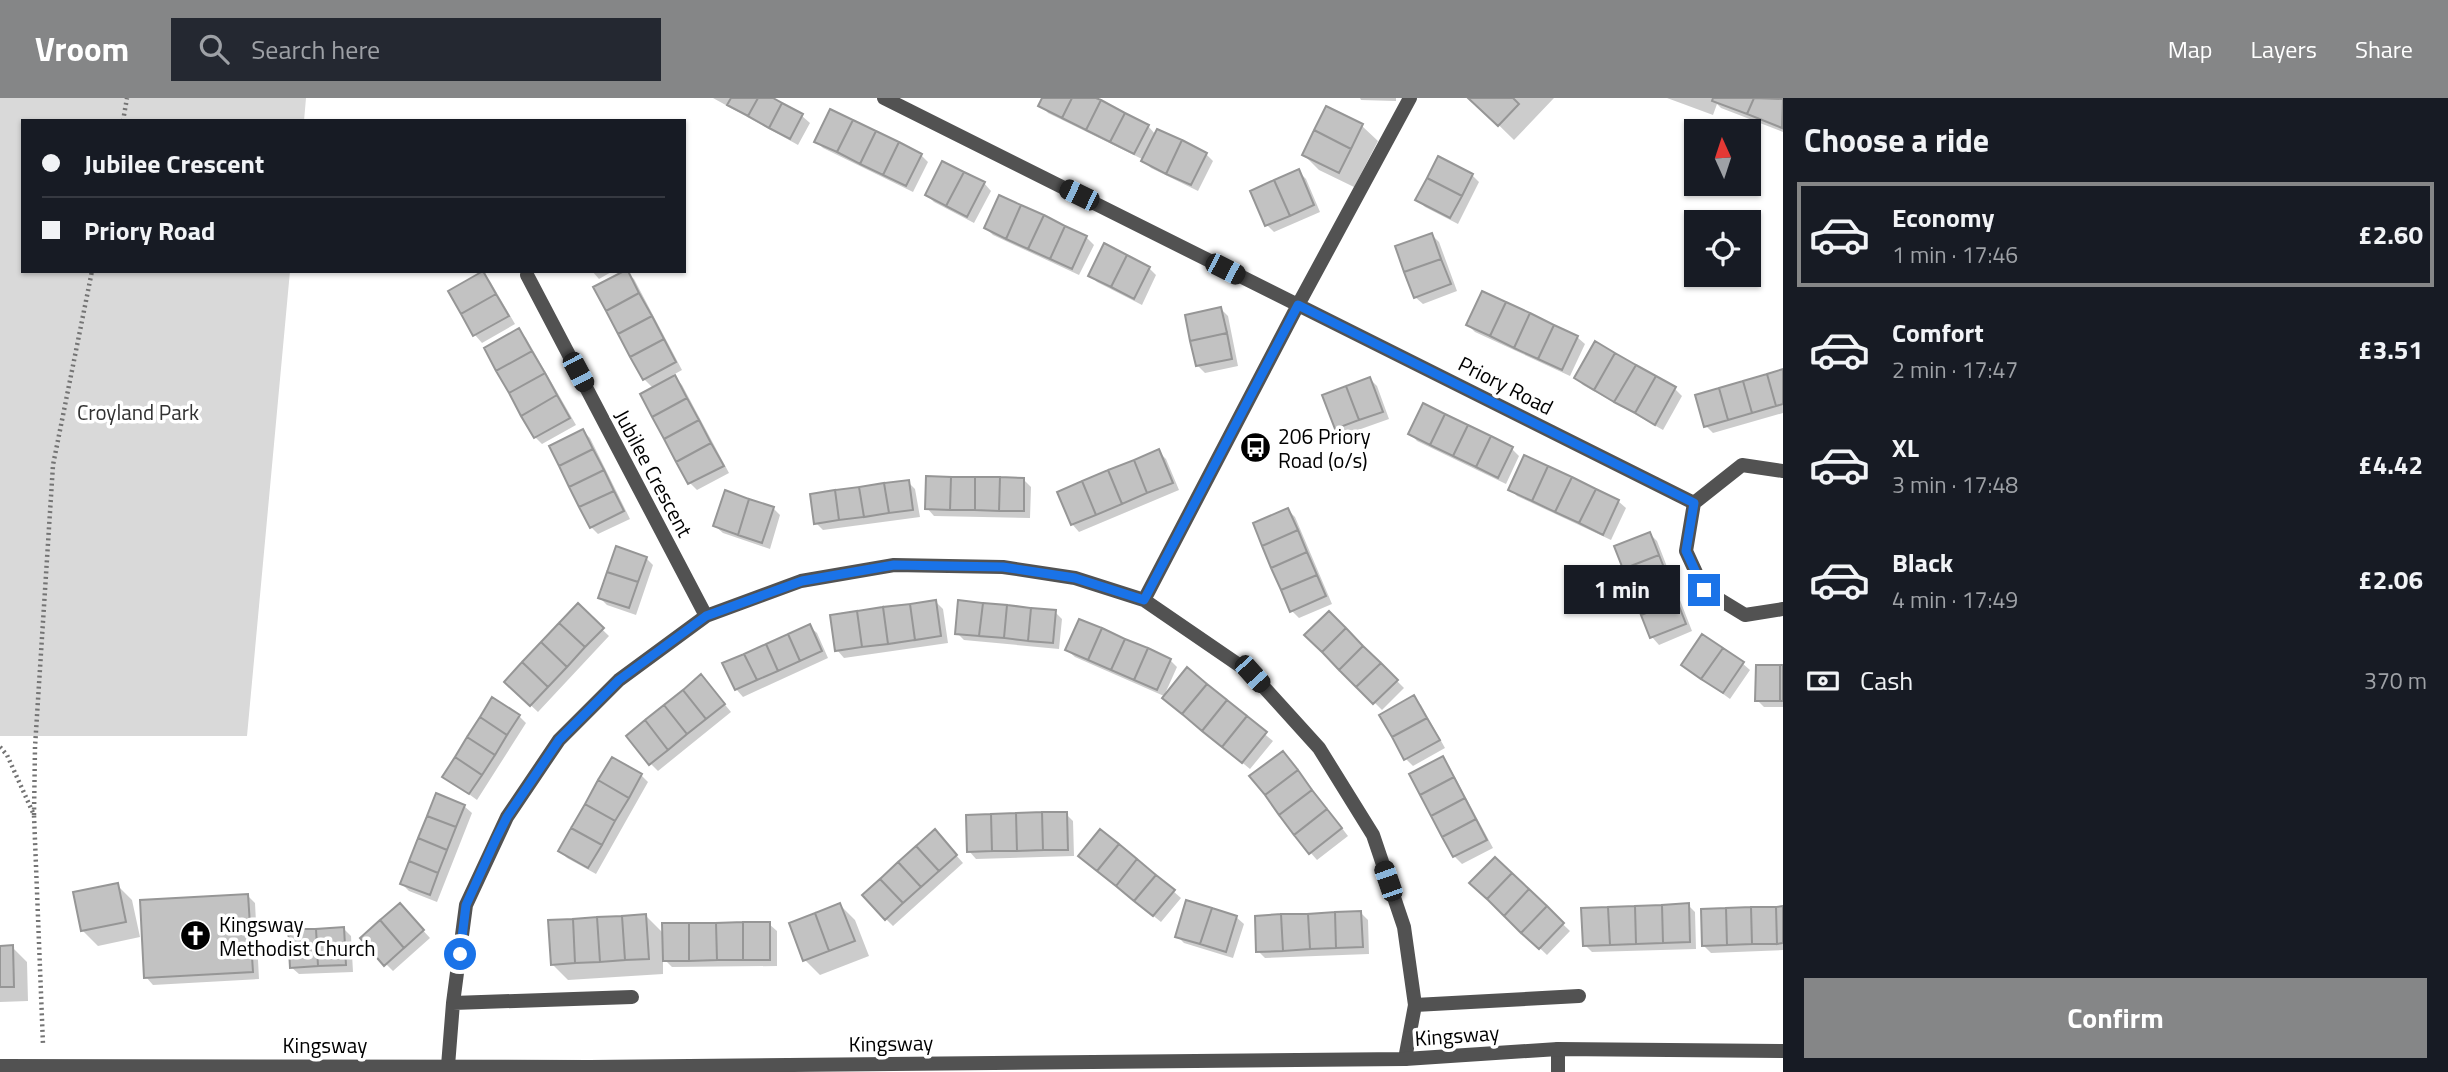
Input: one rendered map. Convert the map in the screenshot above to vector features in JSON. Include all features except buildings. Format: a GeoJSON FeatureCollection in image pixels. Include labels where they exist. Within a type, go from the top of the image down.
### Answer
{"type":"FeatureCollection","features":[{"type":"Feature","properties":{"kind":"street","name":"Priory Road"},"geometry":{"type":"LineString","coordinates":[[884,98],[1694,503]]}},
{"type":"Feature","properties":{"kind":"street"},"geometry":{"type":"LineString","coordinates":[[1144,600],[1410,98]]}},
{"type":"Feature","properties":{"kind":"street","name":"Jubilee Crescent"},"geometry":{"type":"LineString","coordinates":[[527,275],[706,616]]}},
{"type":"Feature","properties":{"kind":"street"},"geometry":{"type":"LineString","coordinates":[[1783,471],[1742,465],[1694,503],[1686,551],[1704,590],[1745,615],[1783,609]]}},
{"type":"Feature","properties":{"kind":"street"},"geometry":{"type":"LineString","coordinates":[[448,1066],[466,905],[507,817],[559,740],[619,680],[706,616],[802,581],[894,565],[1003,567],[1075,578],[1144,600],[1252,674],[1319,748],[1373,835],[1404,927],[1415,1005],[1405,1059]]}},
{"type":"Feature","properties":{"kind":"street"},"geometry":{"type":"LineString","coordinates":[[1415,1005],[1579,996]]}},
{"type":"Feature","properties":{"kind":"street"},"geometry":{"type":"LineString","coordinates":[[453,1003],[632,997]]}},
{"type":"Feature","properties":{"kind":"street"},"geometry":{"type":"LineString","coordinates":[[1558,1049],[1558,1072]]}},
{"type":"Feature","properties":{"kind":"street","name":"Kingsway"},"geometry":{"type":"LineString","coordinates":[[0,1066],[448,1066],[591,1069],[1405,1059],[1558,1049],[1783,1051]]}},
{"type":"Feature","properties":{"kind":"path"},"geometry":{"type":"LineString","coordinates":[[123,119],[127,98]]}},
{"type":"Feature","properties":{"kind":"path"},"geometry":{"type":"LineString","coordinates":[[44,1066],[34,815],[35,747],[53,465],[92,273]]}},
{"type":"Feature","properties":{"kind":"path"},"geometry":{"type":"LineString","coordinates":[[0,747],[7,755],[34,815]]}},
{"type":"Feature","properties":{"kind":"green space","name":"Croyland Park"},"geometry":{"type":"Polygon","coordinates":[[[0,98],[306,98],[304,119],[21,119],[21,273],[290,273],[247,736],[0,736],[0,98]]]}},
{"type":"Feature","properties":{"kind":"place","name":"206 Priory Road (o/s)"},"geometry":{"type":"Point","coordinates":[1255,448]}},
{"type":"Feature","properties":{"kind":"place","name":"Kingsway Methodist Church"},"geometry":{"type":"Point","coordinates":[196,936]}},
{"type":"Feature","properties":{"kind":"route"},"geometry":{"type":"LineString","coordinates":[[460,954],[466,905],[496,839],[507,817],[559,740],[619,680],[706,616],[802,581],[894,565],[1003,567],[1075,578],[1144,600],[1298,305],[1694,503],[1686,551],[1704,590]]}}]}
